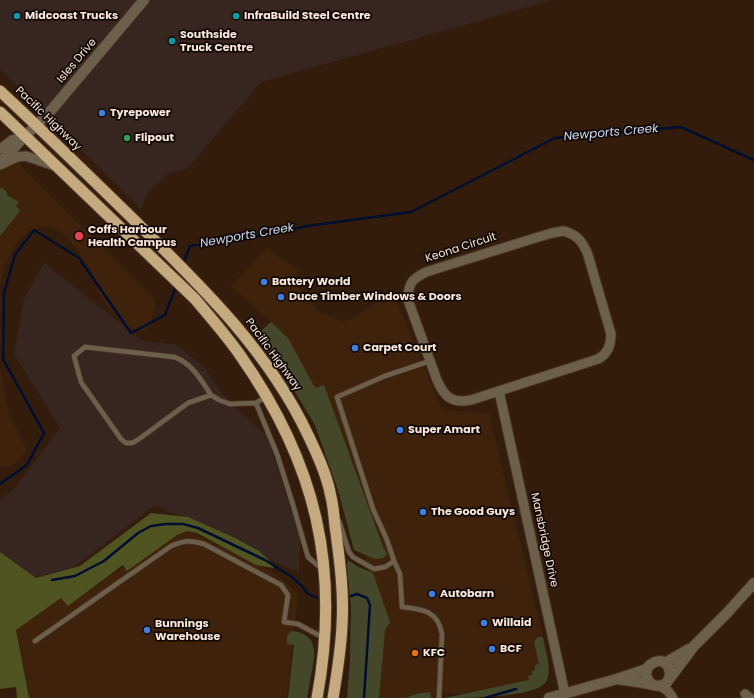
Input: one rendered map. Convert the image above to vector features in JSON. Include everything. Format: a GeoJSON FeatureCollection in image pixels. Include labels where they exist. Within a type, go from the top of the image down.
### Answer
{"type":"FeatureCollection","features":[{"type":"Feature","properties":{"kind":"highway","name":"Pacific Highway"},"geometry":{"type":"LineString","coordinates":[[0,90],[190,276],[250,342],[290,400],[314,447],[331,496],[341,585],[342,623],[340,659],[333,697]]}},
{"type":"Feature","properties":{"kind":"highway"},"geometry":{"type":"LineString","coordinates":[[0,112],[184,289],[218,326],[236,349],[267,396],[289,438],[301,467],[311,496],[319,527],[325,571],[325,639],[317,698]]}},
{"type":"Feature","properties":{"kind":"street","name":"Isles Drive"},"geometry":{"type":"LineString","coordinates":[[25,136],[48,114],[144,0]]}},
{"type":"Feature","properties":{"kind":"street"},"geometry":{"type":"LineString","coordinates":[[0,149],[12,140],[25,136]]}},
{"type":"Feature","properties":{"kind":"street"},"geometry":{"type":"LineString","coordinates":[[0,161],[12,152],[25,136]]}},
{"type":"Feature","properties":{"kind":"street"},"geometry":{"type":"LineString","coordinates":[[0,165],[17,157],[26,156],[55,166]]}},
{"type":"Feature","properties":{"kind":"street","name":"Keona Circuit"},"geometry":{"type":"LineString","coordinates":[[552,233],[569,233],[579,238],[588,255],[611,334],[611,342],[603,356],[598,359],[500,391],[464,401],[454,401],[442,391],[430,361],[408,300],[408,289],[414,278],[426,272],[552,233]]}},
{"type":"Feature","properties":{"kind":"street","name":"Mansbridge Drive"},"geometry":{"type":"LineString","coordinates":[[500,391],[565,694]]}},
{"type":"Feature","properties":{"kind":"street"},"geometry":{"type":"LineString","coordinates":[[663,690],[663,685],[694,646],[754,583]]}},
{"type":"Feature","properties":{"kind":"street"},"geometry":{"type":"LineString","coordinates":[[665,663],[694,646]]}},
{"type":"Feature","properties":{"kind":"street"},"geometry":{"type":"LineString","coordinates":[[663,690],[647,680],[646,676],[648,666],[658,661],[665,663],[670,668],[669,679]]}},
{"type":"Feature","properties":{"kind":"street"},"geometry":{"type":"LineString","coordinates":[[549,698],[647,669]]}},
{"type":"Feature","properties":{"kind":"street"},"geometry":{"type":"LineString","coordinates":[[617,679],[663,690]]}},
{"type":"Feature","properties":{"kind":"lane"},"geometry":{"type":"LineString","coordinates":[[211,395],[188,403],[139,439],[132,443],[126,443],[117,433],[81,382],[74,356],[85,347],[174,357],[183,360],[195,372],[211,395],[219,400],[230,404],[256,403],[267,396]]}},
{"type":"Feature","properties":{"kind":"lane"},"geometry":{"type":"LineString","coordinates":[[430,361],[385,376],[337,396],[374,509],[402,580],[402,607],[427,611],[437,618],[441,626],[442,634],[439,696]]}},
{"type":"Feature","properties":{"kind":"lane"},"geometry":{"type":"LineString","coordinates":[[256,403],[277,454],[294,505],[308,557],[325,571]]}},
{"type":"Feature","properties":{"kind":"lane"},"geometry":{"type":"LineString","coordinates":[[331,496],[349,552],[353,557],[374,569],[385,567],[394,561]]}},
{"type":"Feature","properties":{"kind":"lane"},"geometry":{"type":"LineString","coordinates":[[35,641],[171,546],[184,541],[193,541],[204,544],[281,586],[288,595],[284,622],[298,624],[325,639]]}},
{"type":"Feature","properties":{"kind":"shaded area"},"geometry":{"type":"Polygon","coordinates":[[[0,0],[553,0],[261,82],[187,169],[176,171],[167,175],[152,188],[145,198],[141,209],[0,69],[0,0]]]}},
{"type":"Feature","properties":{"kind":"shaded area","name":"Coffs Harbour Health Campus"},"geometry":{"type":"Polygon","coordinates":[[[0,145],[156,300],[152,318],[144,331],[128,328],[109,308],[98,292],[92,272],[70,240],[62,232],[44,226],[29,231],[15,245],[7,261],[0,283],[0,145]]]}},
{"type":"Feature","properties":{"kind":"shaded area"},"geometry":{"type":"Polygon","coordinates":[[[267,248],[298,271],[295,283],[319,312],[344,322],[393,293],[442,409],[489,414],[543,637],[543,680],[462,695],[449,693],[433,698],[373,698],[371,593],[349,462],[288,338],[231,286],[267,248]]]}},
{"type":"Feature","properties":{"kind":"shaded area"},"geometry":{"type":"Polygon","coordinates":[[[44,263],[143,341],[177,345],[205,368],[221,392],[241,413],[267,435],[300,539],[299,573],[155,505],[74,567],[36,578],[0,552],[0,501],[14,489],[60,428],[14,354],[24,299],[44,263]]]}},
{"type":"Feature","properties":{"kind":"shaded area"},"geometry":{"type":"Polygon","coordinates":[[[0,367],[9,414],[25,445],[26,452],[13,466],[0,467],[0,367]]]}},
{"type":"Feature","properties":{"kind":"shaded area"},"geometry":{"type":"Polygon","coordinates":[[[183,528],[274,573],[298,593],[287,698],[28,698],[16,630],[61,598],[68,606],[133,560],[183,528]]]}},
{"type":"Feature","properties":{"kind":"green space"},"geometry":{"type":"Polygon","coordinates":[[[2,187],[7,195],[19,202],[16,206],[20,211],[0,236],[0,189],[2,187]]]}},
{"type":"Feature","properties":{"kind":"green space"},"geometry":{"type":"Polygon","coordinates":[[[271,322],[288,338],[315,388],[324,385],[383,547],[387,553],[384,558],[375,559],[354,550],[338,490],[315,425],[286,377],[256,335],[271,322]]]}},
{"type":"Feature","properties":{"kind":"green space"},"geometry":{"type":"Polygon","coordinates":[[[151,513],[188,517],[235,538],[259,551],[274,565],[273,568],[256,565],[197,533],[187,531],[177,535],[127,571],[123,565],[68,606],[61,598],[16,630],[29,698],[17,698],[16,687],[0,689],[0,552],[36,578],[80,566],[151,513]]]}},
{"type":"Feature","properties":{"kind":"green space"},"geometry":{"type":"Polygon","coordinates":[[[348,560],[358,567],[373,573],[390,622],[385,630],[379,698],[347,698],[350,660],[351,606],[347,566],[348,560]]]}},
{"type":"Feature","properties":{"kind":"green space"},"geometry":{"type":"Polygon","coordinates":[[[291,631],[302,633],[310,639],[314,648],[314,659],[307,698],[288,698],[294,645],[287,644],[287,636],[291,631]]]}},
{"type":"Feature","properties":{"kind":"green space"},"geometry":{"type":"Polygon","coordinates":[[[538,637],[543,637],[549,666],[546,682],[539,687],[515,694],[500,696],[445,698],[529,680],[528,676],[532,675],[532,671],[535,670],[535,665],[539,664],[534,642],[538,637]]]}},
{"type":"Feature","properties":{"kind":"green space"},"geometry":{"type":"Polygon","coordinates":[[[430,692],[431,698],[405,698],[420,693],[430,692]]]}},
{"type":"Feature","properties":{"kind":"waterway","name":"Newports Creek"},"geometry":{"type":"LineString","coordinates":[[183,264],[190,246],[251,238],[307,226],[411,212],[555,138],[681,127],[754,160]]}},
{"type":"Feature","properties":{"kind":"waterway","name":"Newports Creek"},"geometry":{"type":"LineString","coordinates":[[0,484],[27,465],[44,433],[3,359],[4,293],[15,255],[34,230],[79,258],[131,333],[165,315],[176,286]]}},
{"type":"Feature","properties":{"kind":"waterway"},"geometry":{"type":"LineString","coordinates":[[52,580],[75,576],[104,561],[138,533],[151,526],[183,524],[198,528],[265,560],[292,577],[307,593],[317,598]]}},
{"type":"Feature","properties":{"kind":"waterway"},"geometry":{"type":"LineString","coordinates":[[351,596],[357,594],[367,598],[370,605],[364,698]]}},
{"type":"Feature","properties":{"kind":"waterway"},"geometry":{"type":"LineString","coordinates":[[485,698],[516,689]]}},
{"type":"Feature","properties":{"kind":"place","name":"Midcoast Trucks"},"geometry":{"type":"Point","coordinates":[17,16]}},
{"type":"Feature","properties":{"kind":"place","name":"InfraBuild Steel Centre"},"geometry":{"type":"Point","coordinates":[236,16]}},
{"type":"Feature","properties":{"kind":"place","name":"Southside Truck Centre"},"geometry":{"type":"Point","coordinates":[172,41]}},
{"type":"Feature","properties":{"kind":"place","name":"Tyrepower"},"geometry":{"type":"Point","coordinates":[102,113]}},
{"type":"Feature","properties":{"kind":"place","name":"Flipout"},"geometry":{"type":"Point","coordinates":[127,138]}},
{"type":"Feature","properties":{"kind":"place","name":"Coffs Harbour Health Campus"},"geometry":{"type":"Point","coordinates":[79,236]}},
{"type":"Feature","properties":{"kind":"place","name":"Battery World"},"geometry":{"type":"Point","coordinates":[264,282]}},
{"type":"Feature","properties":{"kind":"place","name":"Duce Timber Windows & Doors"},"geometry":{"type":"Point","coordinates":[281,297]}},
{"type":"Feature","properties":{"kind":"place","name":"Carpet Court"},"geometry":{"type":"Point","coordinates":[355,348]}},
{"type":"Feature","properties":{"kind":"place","name":"Super Amart"},"geometry":{"type":"Point","coordinates":[400,430]}},
{"type":"Feature","properties":{"kind":"place","name":"The Good Guys"},"geometry":{"type":"Point","coordinates":[423,512]}},
{"type":"Feature","properties":{"kind":"place","name":"Autobarn"},"geometry":{"type":"Point","coordinates":[432,594]}},
{"type":"Feature","properties":{"kind":"place","name":"Willaid"},"geometry":{"type":"Point","coordinates":[484,623]}},
{"type":"Feature","properties":{"kind":"place","name":"Bunnings Warehouse"},"geometry":{"type":"Point","coordinates":[147,630]}},
{"type":"Feature","properties":{"kind":"place","name":"BCF"},"geometry":{"type":"Point","coordinates":[492,649]}},
{"type":"Feature","properties":{"kind":"place","name":"KFC"},"geometry":{"type":"Point","coordinates":[415,653]}}]}
